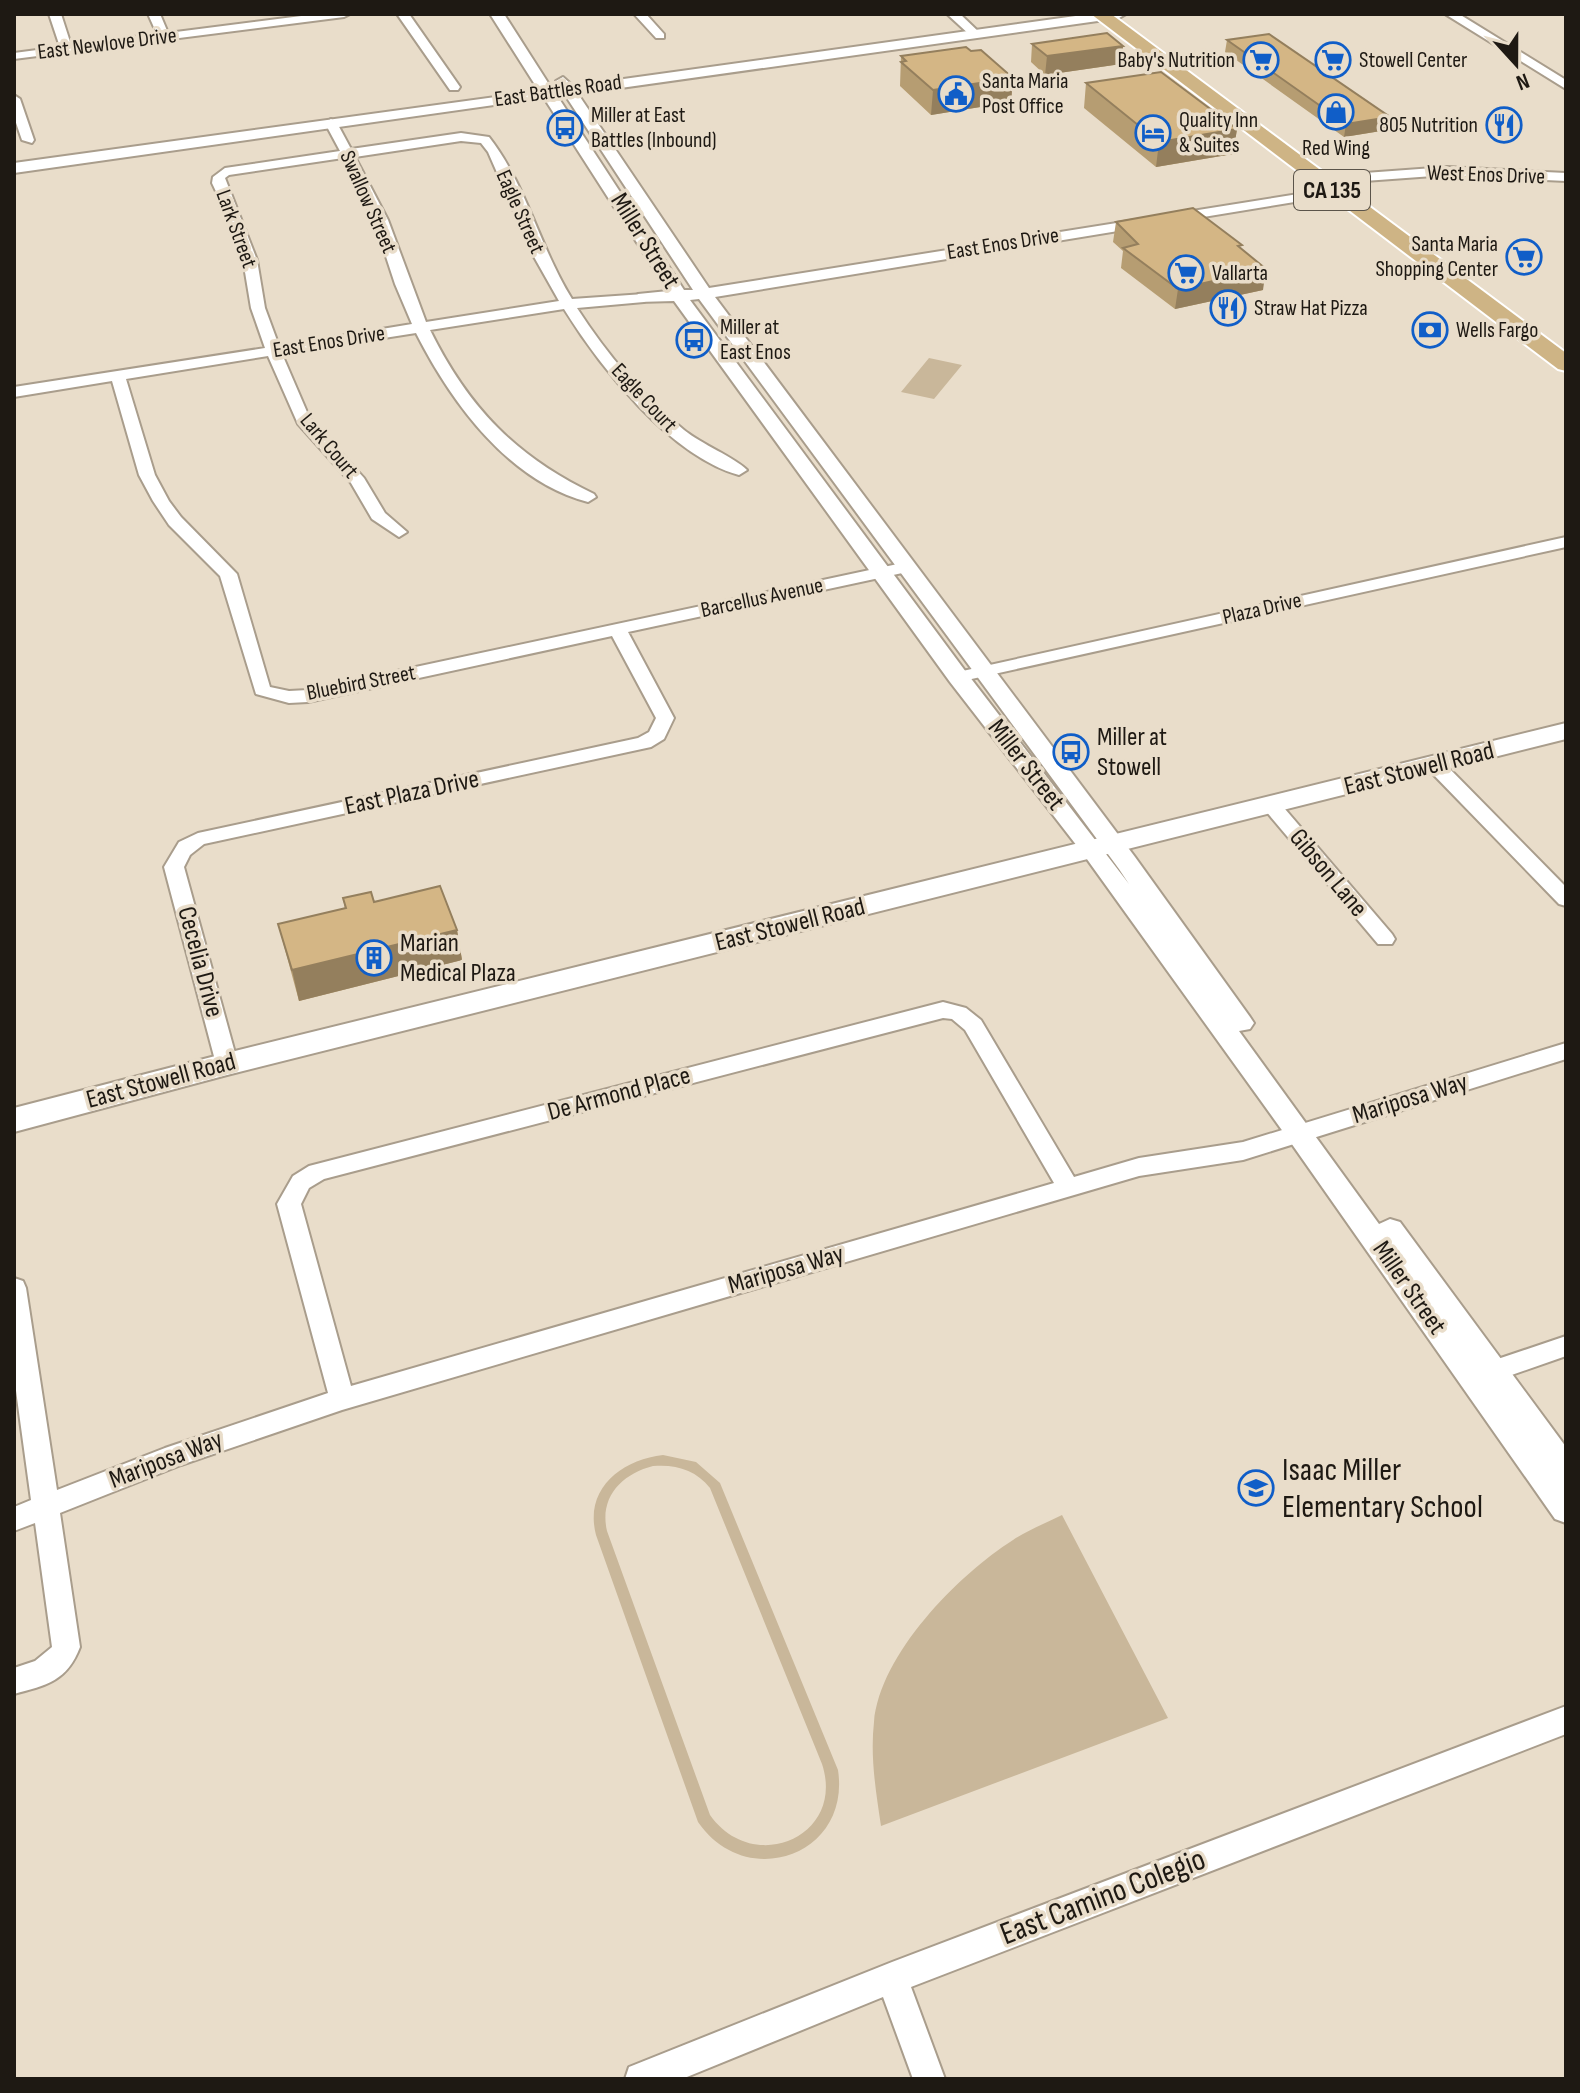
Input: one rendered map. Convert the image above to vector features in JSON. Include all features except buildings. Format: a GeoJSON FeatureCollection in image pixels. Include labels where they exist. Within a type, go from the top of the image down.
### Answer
{"type":"FeatureCollection","features":[{"type":"Feature","properties":{"kind":"main road","name":"CA 135"},"geometry":{"type":"LineString","coordinates":[[1128,14],[1418,227]]}},
{"type":"Feature","properties":{"kind":"main road","name":"CA 135"},"geometry":{"type":"LineString","coordinates":[[1107,15],[1566,364]]}},
{"type":"Feature","properties":{"kind":"main road","name":"East Stowell Road"},"geometry":{"type":"LineString","coordinates":[[14,1120],[227,1064],[1566,731]]}},
{"type":"Feature","properties":{"kind":"street"},"geometry":{"type":"LineString","coordinates":[[55,14],[67,49]]}},
{"type":"Feature","properties":{"kind":"street"},"geometry":{"type":"LineString","coordinates":[[154,14],[164,37]]}},
{"type":"Feature","properties":{"kind":"street","name":"East Newlove Drive"},"geometry":{"type":"LineString","coordinates":[[14,56],[292,17],[344,14]]}},
{"type":"Feature","properties":{"kind":"street"},"geometry":{"type":"LineString","coordinates":[[403,14],[454,87]]}},
{"type":"Feature","properties":{"kind":"street","name":"Miller Street"},"geometry":{"type":"LineString","coordinates":[[497,14],[677,293],[958,677],[1103,847]]}},
{"type":"Feature","properties":{"kind":"street"},"geometry":{"type":"LineString","coordinates":[[513,14],[527,31]]}},
{"type":"Feature","properties":{"kind":"street"},"geometry":{"type":"LineString","coordinates":[[640,14],[660,36]]}},
{"type":"Feature","properties":{"kind":"street"},"geometry":{"type":"LineString","coordinates":[[953,14],[975,34]]}},
{"type":"Feature","properties":{"kind":"street"},"geometry":{"type":"LineString","coordinates":[[1451,14],[1566,85]]}},
{"type":"Feature","properties":{"kind":"street","name":"East Battles Road"},"geometry":{"type":"LineString","coordinates":[[14,168],[1107,15]]}},
{"type":"Feature","properties":{"kind":"street","name":"Miller Street"},"geometry":{"type":"LineString","coordinates":[[556,71],[701,289],[982,671],[1103,847],[1483,1374],[1566,1509]]}},
{"type":"Feature","properties":{"kind":"street"},"geometry":{"type":"LineString","coordinates":[[14,99],[28,140]]}},
{"type":"Feature","properties":{"kind":"street","name":"Swallow Street"},"geometry":{"type":"LineString","coordinates":[[331,123],[381,219],[403,285],[422,327],[458,393],[489,431],[555,482],[588,497]]}},
{"type":"Feature","properties":{"kind":"street","name":"Eagle Street"},"geometry":{"type":"LineString","coordinates":[[346,153],[461,137],[476,137],[490,145],[539,254],[569,304]]}},
{"type":"Feature","properties":{"kind":"street","name":"Lark Street"},"geometry":{"type":"LineString","coordinates":[[273,350],[258,308],[250,260],[218,183],[221,174],[241,168],[346,153]]}},
{"type":"Feature","properties":{"kind":"street","name":"West Enos Drive"},"geometry":{"type":"LineString","coordinates":[[1356,182],[1406,174],[1473,171],[1566,177]]}},
{"type":"Feature","properties":{"kind":"street","name":"East Enos Drive"},"geometry":{"type":"LineString","coordinates":[[14,392],[569,304],[677,293],[1356,182]]}},
{"type":"Feature","properties":{"kind":"street","name":"Eagle Court"},"geometry":{"type":"LineString","coordinates":[[569,304],[622,377],[675,431],[715,461],[739,470]]}},
{"type":"Feature","properties":{"kind":"street","name":"Lark Court"},"geometry":{"type":"LineString","coordinates":[[273,350],[303,421],[358,481],[378,516],[399,532]]}},
{"type":"Feature","properties":{"kind":"street","name":"Bluebird Street"},"geometry":{"type":"LineString","coordinates":[[118,376],[147,475],[161,501],[175,521],[228,574],[262,690],[289,697],[308,696],[617,628]]}},
{"type":"Feature","properties":{"kind":"street","name":"Plaza Drive"},"geometry":{"type":"LineString","coordinates":[[958,677],[1566,542]]}},
{"type":"Feature","properties":{"kind":"street","name":"Barcellus Avenue"},"geometry":{"type":"LineString","coordinates":[[617,628],[907,567]]}},
{"type":"Feature","properties":{"kind":"street","name":"East Plaza Drive"},"geometry":{"type":"LineString","coordinates":[[176,861],[187,844],[198,839],[625,748],[657,735],[665,718],[617,628]]}},
{"type":"Feature","properties":{"kind":"street"},"geometry":{"type":"LineString","coordinates":[[1435,765],[1566,899]]}},
{"type":"Feature","properties":{"kind":"street","name":"Gibson Lane"},"geometry":{"type":"LineString","coordinates":[[1272,806],[1385,939]]}},
{"type":"Feature","properties":{"kind":"street","name":"Cecelia Drive"},"geometry":{"type":"LineString","coordinates":[[176,861],[174,867],[227,1064]]}},
{"type":"Feature","properties":{"kind":"street","name":"De Armond Place"},"geometry":{"type":"LineString","coordinates":[[342,1399],[289,1204],[301,1182],[317,1172],[943,1010],[958,1013],[973,1025],[1069,1188]]}},
{"type":"Feature","properties":{"kind":"street","name":"Mariposa Way"},"geometry":{"type":"LineString","coordinates":[[14,1519],[203,1445],[342,1399],[1139,1167],[1243,1151],[1566,1051]]}},
{"type":"Feature","properties":{"kind":"street"},"geometry":{"type":"LineString","coordinates":[[14,1288],[66,1647],[65,1654],[50,1670],[14,1681]]}},
{"type":"Feature","properties":{"kind":"street"},"geometry":{"type":"LineString","coordinates":[[1483,1374],[1566,1346]]}},
{"type":"Feature","properties":{"kind":"street","name":"Miller Street"},"geometry":{"type":"LineString","coordinates":[[1483,1374],[1566,1471]]}},
{"type":"Feature","properties":{"kind":"street","name":"East Camino Colegio"},"geometry":{"type":"LineString","coordinates":[[641,2079],[892,1978],[1566,1720]]}},
{"type":"Feature","properties":{"kind":"street"},"geometry":{"type":"LineString","coordinates":[[892,1978],[929,2079]]}},
{"type":"Feature","properties":{"kind":"shaded area"},"geometry":{"type":"Polygon","coordinates":[[[929,358],[962,365],[934,399],[901,392],[929,358]]]}},
{"type":"Feature","properties":{"kind":"shaded area"},"geometry":{"type":"Polygon","coordinates":[[[663,1455],[696,1462],[720,1483],[838,1770],[838,1800],[828,1824],[812,1843],[791,1854],[767,1859],[742,1856],[718,1843],[698,1822],[596,1535],[594,1519],[601,1491],[620,1470],[663,1455]],[[661,1466],[632,1475],[615,1489],[606,1508],[607,1531],[710,1815],[728,1833],[749,1843],[771,1845],[791,1840],[808,1828],[821,1811],[826,1790],[822,1764],[710,1488],[692,1473],[677,1467],[661,1466]]]}},
{"type":"Feature","properties":{"kind":"shaded area"},"geometry":{"type":"Polygon","coordinates":[[[1062,1515],[1168,1718],[881,1826],[874,1774],[874,1722],[879,1696],[906,1644],[946,1595],[991,1555],[1062,1515]]]}},
{"type":"Feature","properties":{"kind":"place","name":"Baby's Nutrition"},"geometry":{"type":"Point","coordinates":[1261,60]}},
{"type":"Feature","properties":{"kind":"place","name":"Stowell Center"},"geometry":{"type":"Point","coordinates":[1333,60]}},
{"type":"Feature","properties":{"kind":"place","name":"Santa Maria Post Office"},"geometry":{"type":"Point","coordinates":[956,94]}},
{"type":"Feature","properties":{"kind":"place","name":"Red Wing"},"geometry":{"type":"Point","coordinates":[1336,112]}},
{"type":"Feature","properties":{"kind":"place","name":"805 Nutrition"},"geometry":{"type":"Point","coordinates":[1504,125]}},
{"type":"Feature","properties":{"kind":"place","name":"Miller at East Battles (Inbound)"},"geometry":{"type":"Point","coordinates":[565,128]}},
{"type":"Feature","properties":{"kind":"place","name":"Quality Inn & Suites"},"geometry":{"type":"Point","coordinates":[1153,133]}},
{"type":"Feature","properties":{"kind":"place","name":"Santa Maria Shopping Center"},"geometry":{"type":"Point","coordinates":[1524,257]}},
{"type":"Feature","properties":{"kind":"place","name":"Vallarta"},"geometry":{"type":"Point","coordinates":[1186,273]}},
{"type":"Feature","properties":{"kind":"place","name":"Straw Hat Pizza"},"geometry":{"type":"Point","coordinates":[1228,308]}},
{"type":"Feature","properties":{"kind":"place","name":"Wells Fargo"},"geometry":{"type":"Point","coordinates":[1430,330]}},
{"type":"Feature","properties":{"kind":"place","name":"Miller at East Enos"},"geometry":{"type":"Point","coordinates":[694,340]}},
{"type":"Feature","properties":{"kind":"place","name":"Miller at Stowell"},"geometry":{"type":"Point","coordinates":[1071,752]}},
{"type":"Feature","properties":{"kind":"place","name":"Marian Medical Plaza"},"geometry":{"type":"Point","coordinates":[374,958]}},
{"type":"Feature","properties":{"kind":"place","name":"Isaac Miller Elementary School"},"geometry":{"type":"Point","coordinates":[1256,1488]}}]}
